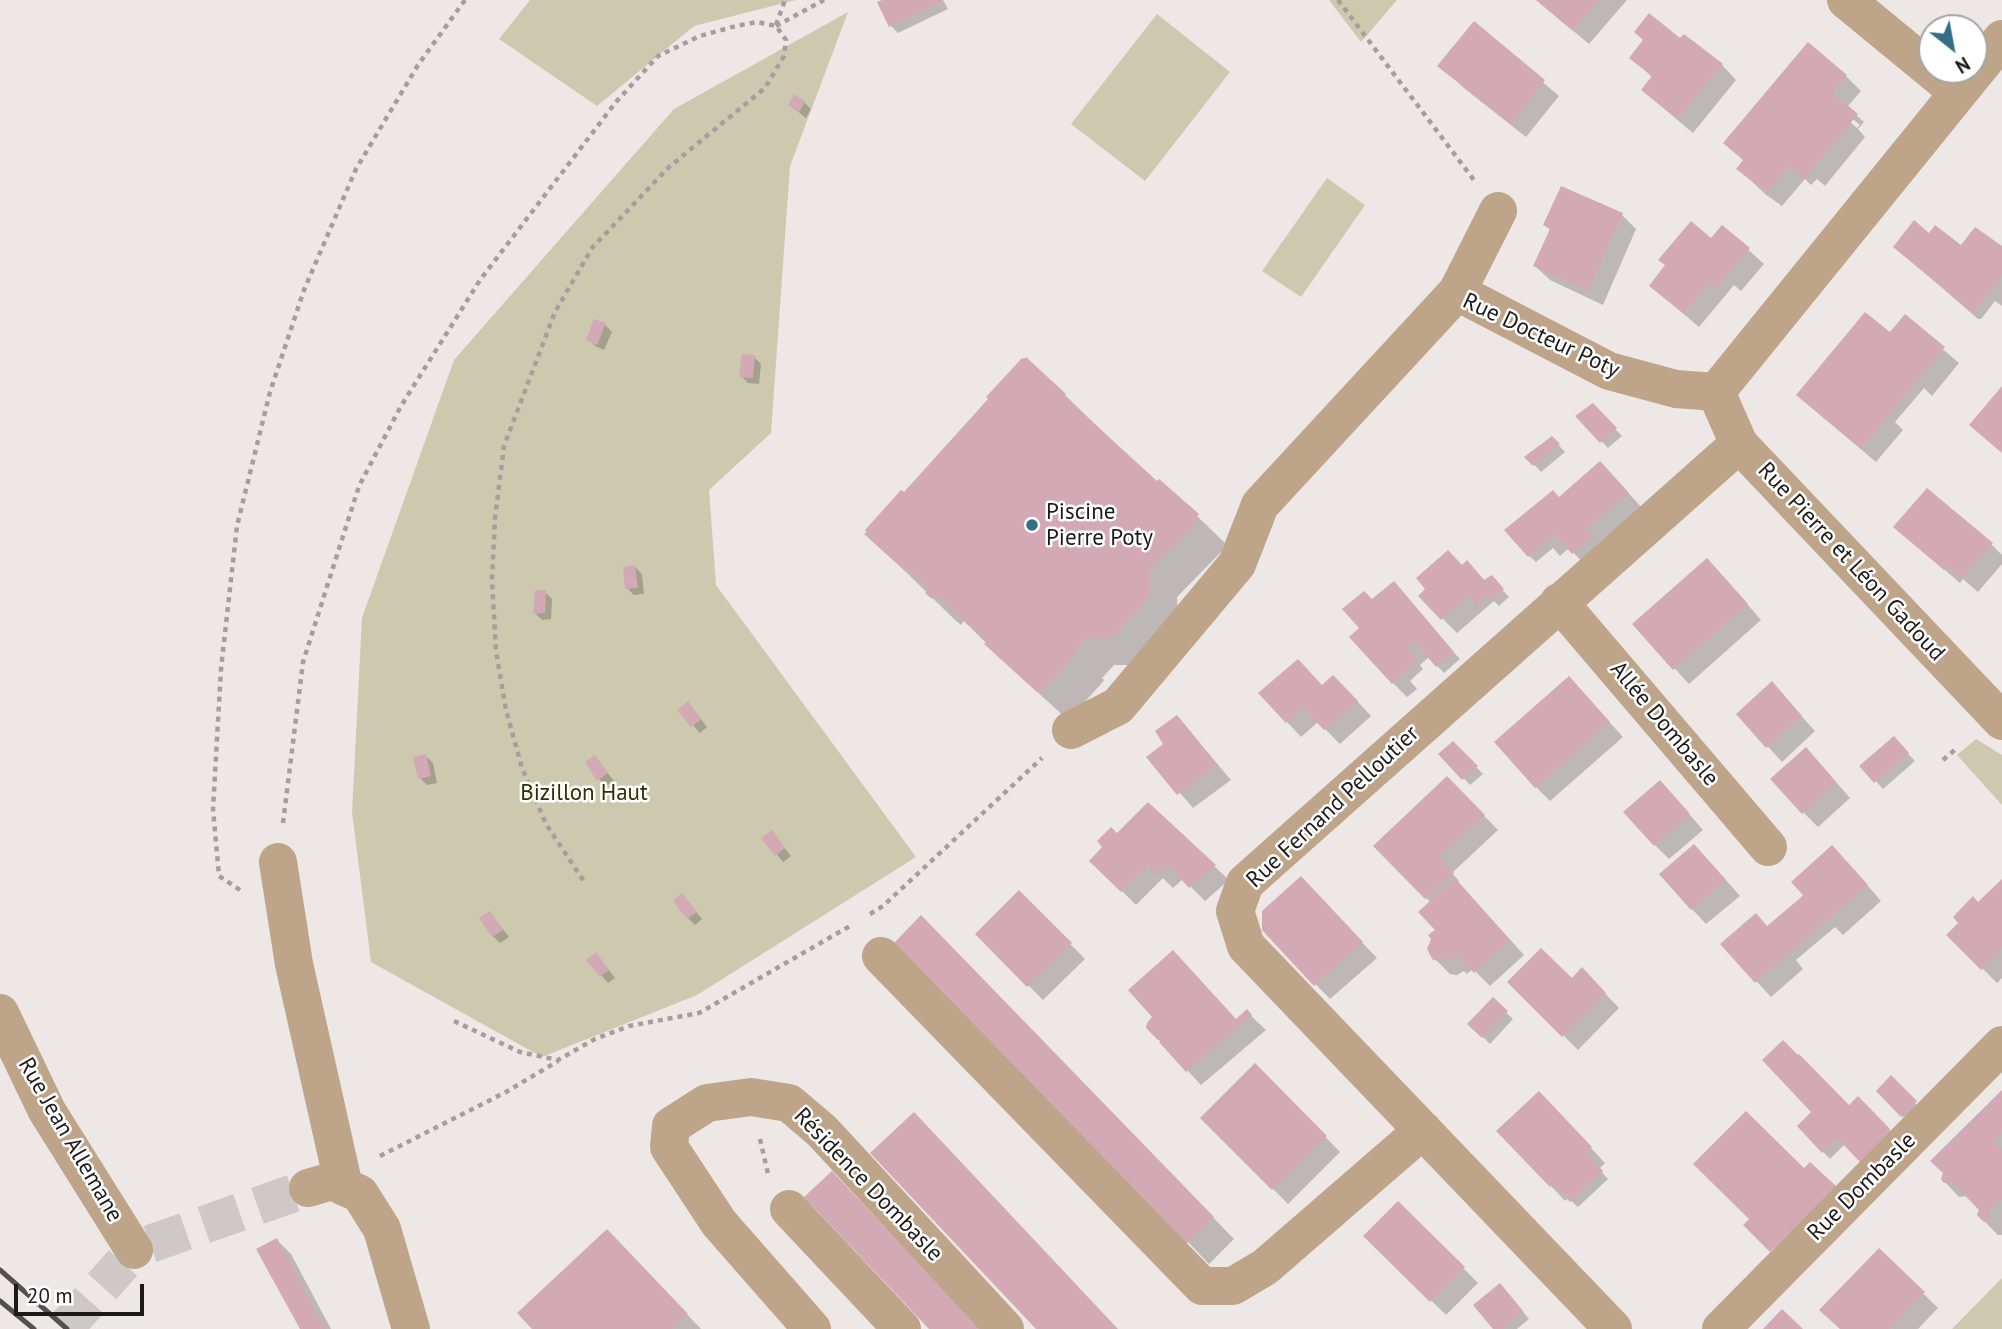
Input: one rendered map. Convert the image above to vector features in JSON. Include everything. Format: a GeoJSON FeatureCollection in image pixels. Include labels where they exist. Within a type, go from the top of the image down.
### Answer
{"type":"FeatureCollection","features":[{"type":"Feature","properties":{"kind":"street"},"geometry":{"type":"LineString","coordinates":[[1846,0],[1958,92]]}},
{"type":"Feature","properties":{"kind":"street"},"geometry":{"type":"LineString","coordinates":[[1716,392],[2002,39]]}},
{"type":"Feature","properties":{"kind":"street"},"geometry":{"type":"LineString","coordinates":[[1457,292],[1498,211]]}},
{"type":"Feature","properties":{"kind":"street","name":"Rue Docteur Poty"},"geometry":{"type":"LineString","coordinates":[[1071,730],[1118,706],[1237,564],[1260,505],[1457,292],[1609,371],[1676,389],[1716,392]]}},
{"type":"Feature","properties":{"kind":"street","name":"Rue Pierre et Léon Gadoud"},"geometry":{"type":"LineString","coordinates":[[1716,392],[1739,444],[2002,721]]}},
{"type":"Feature","properties":{"kind":"street","name":"Rue Fernand Pelloutier"},"geometry":{"type":"LineString","coordinates":[[1613,1329],[1246,946],[1235,911],[1245,883],[1739,444]]}},
{"type":"Feature","properties":{"kind":"street","name":"Allée Dombasle"},"geometry":{"type":"LineString","coordinates":[[1559,602],[1768,847]]}},
{"type":"Feature","properties":{"kind":"street"},"geometry":{"type":"LineString","coordinates":[[278,862],[332,1183],[360,1194],[382,1229],[411,1329]]}},
{"type":"Feature","properties":{"kind":"street"},"geometry":{"type":"LineString","coordinates":[[881,956],[1202,1286],[1233,1286],[1265,1267],[1423,1130]]}},
{"type":"Feature","properties":{"kind":"street","name":"Rue Jean Allemane"},"geometry":{"type":"LineString","coordinates":[[0,1013],[47,1111],[136,1252]]}},
{"type":"Feature","properties":{"kind":"street","name":"Rue Dombasle"},"geometry":{"type":"LineString","coordinates":[[1721,1329],[2002,1045]]}},
{"type":"Feature","properties":{"kind":"street","name":"Résidence Dombasle"},"geometry":{"type":"LineString","coordinates":[[812,1329],[719,1223],[669,1147],[671,1126],[707,1103],[751,1097],[789,1103],[822,1130],[1005,1329]]}},
{"type":"Feature","properties":{"kind":"street"},"geometry":{"type":"LineString","coordinates":[[789,1209],[902,1329]]}},
{"type":"Feature","properties":{"kind":"path"},"geometry":{"type":"LineString","coordinates":[[219,876],[213,809],[221,669],[237,526],[270,392],[304,290],[356,169],[418,65],[464,0]]}},
{"type":"Feature","properties":{"kind":"path"},"geometry":{"type":"LineString","coordinates":[[776,26],[785,0]]}},
{"type":"Feature","properties":{"kind":"path"},"geometry":{"type":"LineString","coordinates":[[278,862],[303,662],[359,486],[401,406],[480,280],[616,102],[658,56],[700,36],[736,26],[757,22],[776,26],[824,0]]}},
{"type":"Feature","properties":{"kind":"path"},"geometry":{"type":"LineString","coordinates":[[1338,0],[1498,211]]}},
{"type":"Feature","properties":{"kind":"path"},"geometry":{"type":"LineString","coordinates":[[585,883],[546,824],[522,768],[506,710],[496,651],[492,580],[495,518],[504,446],[555,312],[592,248],[669,167],[765,88],[784,56],[786,40],[776,26]]}},
{"type":"Feature","properties":{"kind":"path"},"geometry":{"type":"LineString","coordinates":[[332,1183],[506,1092],[595,1039],[629,1026],[699,1013],[883,906],[1071,730]]}},
{"type":"Feature","properties":{"kind":"path"},"geometry":{"type":"LineString","coordinates":[[1943,760],[1956,749]]}},
{"type":"Feature","properties":{"kind":"path"},"geometry":{"type":"LineString","coordinates":[[454,1021],[520,1052],[558,1060]]}},
{"type":"Feature","properties":{"kind":"path"},"geometry":{"type":"LineString","coordinates":[[751,1097],[767,1172],[789,1209]]}},
{"type":"Feature","properties":{"kind":"green space"},"geometry":{"type":"Polygon","coordinates":[[[530,0],[796,0],[694,26],[597,106],[499,39],[530,0]]]}},
{"type":"Feature","properties":{"kind":"green space"},"geometry":{"type":"Polygon","coordinates":[[[1329,0],[1397,0],[1361,42],[1329,0]]]}},
{"type":"Feature","properties":{"kind":"green space","name":"Bizillon Haut"},"geometry":{"type":"Polygon","coordinates":[[[848,12],[790,166],[771,433],[709,490],[716,585],[916,857],[697,995],[542,1057],[371,962],[352,812],[362,618],[454,360],[674,109],[848,12]]]}},
{"type":"Feature","properties":{"kind":"green space"},"geometry":{"type":"Polygon","coordinates":[[[1157,14],[1230,72],[1145,181],[1071,124],[1157,14]]]}},
{"type":"Feature","properties":{"kind":"green space"},"geometry":{"type":"Polygon","coordinates":[[[1327,178],[1365,205],[1301,297],[1262,271],[1327,178]]]}},
{"type":"Feature","properties":{"kind":"green space"},"geometry":{"type":"Polygon","coordinates":[[[1976,739],[2002,755],[2002,805],[1957,755],[1976,739]]]}},
{"type":"Feature","properties":{"kind":"green space"},"geometry":{"type":"Polygon","coordinates":[[[2002,1278],[2002,1329],[1952,1329],[2002,1278]]]}},
{"type":"Feature","properties":{"kind":"building"},"geometry":{"type":"Polygon","coordinates":[[[1536,0],[1600,0],[1573,31],[1536,0]]]}},
{"type":"Feature","properties":{"kind":"building"},"geometry":{"type":"Polygon","coordinates":[[[877,2],[942,2],[889,27],[877,2]]]}},
{"type":"Feature","properties":{"kind":"building"},"geometry":{"type":"Polygon","coordinates":[[[1649,13],[1680,38],[1684,34],[1723,64],[1678,119],[1641,90],[1652,76],[1629,58],[1643,40],[1634,32],[1649,13]]]}},
{"type":"Feature","properties":{"kind":"building"},"geometry":{"type":"Polygon","coordinates":[[[1474,21],[1545,80],[1511,124],[1437,66],[1474,21]]]}},
{"type":"Feature","properties":{"kind":"building"},"geometry":{"type":"Polygon","coordinates":[[[1808,42],[1847,75],[1833,93],[1858,114],[1804,179],[1789,166],[1767,193],[1736,169],[1743,160],[1723,143],[1808,42]]]}},
{"type":"Feature","properties":{"kind":"building"},"geometry":{"type":"Polygon","coordinates":[[[794,94],[805,101],[799,112],[788,105],[794,94]]]}},
{"type":"Feature","properties":{"kind":"building"},"geometry":{"type":"Polygon","coordinates":[[[1561,186],[1623,213],[1588,291],[1533,266],[1550,229],[1543,225],[1561,186]]]}},
{"type":"Feature","properties":{"kind":"building"},"geometry":{"type":"Polygon","coordinates":[[[1914,220],[1929,233],[1935,225],[1961,245],[1975,227],[2002,246],[2002,275],[1973,313],[1893,247],[1914,220]]]}},
{"type":"Feature","properties":{"kind":"building"},"geometry":{"type":"Polygon","coordinates":[[[1691,221],[1711,238],[1722,225],[1750,248],[1716,289],[1709,284],[1684,314],[1649,286],[1665,265],[1658,260],[1691,221]]]}},
{"type":"Feature","properties":{"kind":"building"},"geometry":{"type":"Polygon","coordinates":[[[1865,312],[1890,332],[1905,314],[1945,347],[1861,449],[1796,395],[1865,312]]]}},
{"type":"Feature","properties":{"kind":"building"},"geometry":{"type":"Polygon","coordinates":[[[594,319],[606,323],[597,345],[586,340],[594,319]]]}},
{"type":"Feature","properties":{"kind":"building"},"geometry":{"type":"Polygon","coordinates":[[[742,354],[755,355],[753,378],[739,377],[742,354]]]}},
{"type":"Feature","properties":{"kind":"building","name":"Piscine Pierre Poty"},"geometry":{"type":"Polygon","coordinates":[[[1026,357],[1066,394],[1064,396],[1157,481],[1159,479],[1199,514],[1199,520],[1150,569],[1151,595],[1112,638],[1086,638],[1042,692],[1037,692],[984,644],[987,642],[936,595],[932,599],[925,593],[929,589],[864,534],[901,490],[904,492],[988,399],[986,397],[1022,358],[1026,357]]]}},
{"type":"Feature","properties":{"kind":"building"},"geometry":{"type":"Polygon","coordinates":[[[2002,386],[2002,453],[1969,425],[2002,386]]]}},
{"type":"Feature","properties":{"kind":"building"},"geometry":{"type":"Polygon","coordinates":[[[1593,403],[1617,428],[1600,443],[1575,416],[1593,403]]]}},
{"type":"Feature","properties":{"kind":"building"},"geometry":{"type":"Polygon","coordinates":[[[1552,436],[1560,444],[1533,466],[1524,457],[1552,436]]]}},
{"type":"Feature","properties":{"kind":"building"},"geometry":{"type":"Polygon","coordinates":[[[1600,461],[1629,493],[1586,529],[1593,537],[1572,554],[1555,534],[1528,557],[1504,530],[1553,490],[1559,497],[1600,461]]]}},
{"type":"Feature","properties":{"kind":"building"},"geometry":{"type":"Polygon","coordinates":[[[1927,488],[1993,543],[1962,579],[1947,566],[1944,570],[1893,527],[1927,488]]]}},
{"type":"Feature","properties":{"kind":"building"},"geometry":{"type":"Polygon","coordinates":[[[1448,550],[1462,565],[1467,560],[1484,580],[1492,575],[1504,589],[1491,601],[1486,595],[1476,605],[1468,596],[1441,620],[1418,596],[1425,589],[1416,578],[1448,550]]]}},
{"type":"Feature","properties":{"kind":"building"},"geometry":{"type":"Polygon","coordinates":[[[1707,558],[1748,604],[1673,670],[1632,624],[1707,558]]]}},
{"type":"Feature","properties":{"kind":"building"},"geometry":{"type":"Polygon","coordinates":[[[635,565],[638,588],[625,589],[623,567],[635,565]]]}},
{"type":"Feature","properties":{"kind":"building"},"geometry":{"type":"Polygon","coordinates":[[[1394,581],[1454,652],[1436,667],[1415,642],[1408,649],[1418,661],[1392,684],[1349,637],[1359,628],[1342,609],[1364,591],[1372,599],[1394,581]]]}},
{"type":"Feature","properties":{"kind":"building"},"geometry":{"type":"Polygon","coordinates":[[[535,590],[546,590],[545,613],[533,614],[535,590]]]}},
{"type":"Feature","properties":{"kind":"building"},"geometry":{"type":"Polygon","coordinates":[[[1298,659],[1322,685],[1333,675],[1358,701],[1324,730],[1303,708],[1286,723],[1258,693],[1298,659]]]}},
{"type":"Feature","properties":{"kind":"building"},"geometry":{"type":"Polygon","coordinates":[[[1569,676],[1610,722],[1535,788],[1494,742],[1569,676]]]}},
{"type":"Feature","properties":{"kind":"building"},"geometry":{"type":"Polygon","coordinates":[[[1772,681],[1802,716],[1766,748],[1736,714],[1772,681]]]}},
{"type":"Feature","properties":{"kind":"building"},"geometry":{"type":"Polygon","coordinates":[[[688,701],[701,720],[691,727],[677,710],[688,701]]]}},
{"type":"Feature","properties":{"kind":"building"},"geometry":{"type":"Polygon","coordinates":[[[1177,715],[1218,765],[1177,795],[1146,757],[1163,744],[1155,731],[1177,715]]]}},
{"type":"Feature","properties":{"kind":"building"},"geometry":{"type":"Polygon","coordinates":[[[1894,736],[1909,753],[1874,783],[1859,766],[1894,736]]]}},
{"type":"Feature","properties":{"kind":"building"},"geometry":{"type":"Polygon","coordinates":[[[1453,741],[1478,766],[1462,780],[1438,754],[1453,741]]]}},
{"type":"Feature","properties":{"kind":"building"},"geometry":{"type":"Polygon","coordinates":[[[1806,747],[1837,783],[1802,814],[1770,779],[1806,747]]]}},
{"type":"Feature","properties":{"kind":"building"},"geometry":{"type":"Polygon","coordinates":[[[426,754],[431,776],[418,779],[413,757],[426,754]]]}},
{"type":"Feature","properties":{"kind":"building"},"geometry":{"type":"Polygon","coordinates":[[[595,755],[608,773],[597,781],[585,762],[595,755]]]}},
{"type":"Feature","properties":{"kind":"building"},"geometry":{"type":"Polygon","coordinates":[[[1447,776],[1485,815],[1439,857],[1454,873],[1425,899],[1373,846],[1447,776]]]}},
{"type":"Feature","properties":{"kind":"building"},"geometry":{"type":"Polygon","coordinates":[[[1660,780],[1690,814],[1654,846],[1623,812],[1660,780]]]}},
{"type":"Feature","properties":{"kind":"building"},"geometry":{"type":"Polygon","coordinates":[[[1148,802],[1216,865],[1189,888],[1168,865],[1157,875],[1148,865],[1121,892],[1089,861],[1102,847],[1097,841],[1111,827],[1117,833],[1148,802]]]}},
{"type":"Feature","properties":{"kind":"building"},"geometry":{"type":"Polygon","coordinates":[[[772,830],[785,848],[775,856],[761,838],[772,830]]]}},
{"type":"Feature","properties":{"kind":"building"},"geometry":{"type":"Polygon","coordinates":[[[1694,844],[1726,880],[1691,910],[1659,874],[1694,844]]]}},
{"type":"Feature","properties":{"kind":"building"},"geometry":{"type":"Polygon","coordinates":[[[1832,845],[1868,885],[1755,983],[1720,944],[1756,913],[1767,926],[1798,900],[1803,895],[1791,882],[1832,845]]]}},
{"type":"Feature","properties":{"kind":"building"},"geometry":{"type":"Polygon","coordinates":[[[1301,876],[1363,942],[1314,986],[1262,930],[1262,911],[1301,876]]]}},
{"type":"Feature","properties":{"kind":"building"},"geometry":{"type":"Polygon","coordinates":[[[1455,878],[1510,940],[1474,973],[1458,955],[1451,961],[1449,957],[1441,961],[1433,960],[1427,949],[1431,939],[1428,935],[1435,930],[1418,912],[1455,878]]]}},
{"type":"Feature","properties":{"kind":"building"},"geometry":{"type":"Polygon","coordinates":[[[2002,879],[2002,948],[1981,970],[1946,935],[1958,923],[1953,917],[1973,896],[1978,902],[2002,879]]]}},
{"type":"Feature","properties":{"kind":"building"},"geometry":{"type":"Polygon","coordinates":[[[1019,890],[1072,943],[1027,987],[975,934],[1019,890]]]}},
{"type":"Feature","properties":{"kind":"building"},"geometry":{"type":"Polygon","coordinates":[[[682,893],[697,912],[687,919],[673,901],[682,893]]]}},
{"type":"Feature","properties":{"kind":"building"},"geometry":{"type":"Polygon","coordinates":[[[490,911],[503,930],[492,937],[479,918],[490,911]]]}},
{"type":"Feature","properties":{"kind":"building"},"geometry":{"type":"Polygon","coordinates":[[[921,915],[1214,1217],[1186,1244],[894,943],[921,915]]]}},
{"type":"Feature","properties":{"kind":"building"},"geometry":{"type":"Polygon","coordinates":[[[1541,948],[1572,978],[1582,967],[1606,993],[1562,1037],[1507,982],[1541,948]]]}},
{"type":"Feature","properties":{"kind":"building"},"geometry":{"type":"Polygon","coordinates":[[[1173,950],[1236,1019],[1247,1009],[1252,1015],[1186,1072],[1159,1042],[1161,1040],[1146,1028],[1152,1017],[1128,990],[1173,950]]]}},
{"type":"Feature","properties":{"kind":"building"},"geometry":{"type":"Polygon","coordinates":[[[596,952],[609,970],[600,977],[586,960],[596,952]]]}},
{"type":"Feature","properties":{"kind":"building"},"geometry":{"type":"Polygon","coordinates":[[[1493,997],[1508,1011],[1482,1038],[1467,1024],[1493,997]]]}},
{"type":"Feature","properties":{"kind":"building"},"geometry":{"type":"Polygon","coordinates":[[[1783,1040],[1849,1105],[1858,1096],[1890,1129],[1860,1162],[1837,1138],[1822,1153],[1797,1126],[1811,1112],[1762,1060],[1783,1040]]]}},
{"type":"Feature","properties":{"kind":"building"},"geometry":{"type":"Polygon","coordinates":[[[1255,1063],[1327,1136],[1272,1190],[1200,1118],[1255,1063]]]}},
{"type":"Feature","properties":{"kind":"building"},"geometry":{"type":"Polygon","coordinates":[[[1891,1075],[1917,1101],[1901,1117],[1876,1091],[1891,1075]]]}},
{"type":"Feature","properties":{"kind":"building"},"geometry":{"type":"Polygon","coordinates":[[[2002,1090],[2002,1134],[1993,1141],[2002,1150],[2002,1202],[2000,1200],[1989,1210],[1991,1217],[1984,1222],[1977,1215],[1979,1210],[1952,1182],[1943,1182],[1943,1173],[1930,1161],[2002,1090]]]}},
{"type":"Feature","properties":{"kind":"building"},"geometry":{"type":"Polygon","coordinates":[[[1539,1091],[1592,1147],[1586,1153],[1603,1171],[1570,1202],[1553,1185],[1550,1187],[1496,1131],[1539,1091]]]}},
{"type":"Feature","properties":{"kind":"building"},"geometry":{"type":"Polygon","coordinates":[[[1746,1111],[1804,1168],[1810,1162],[1837,1187],[1770,1252],[1743,1225],[1749,1219],[1693,1164],[1746,1111]]]}},
{"type":"Feature","properties":{"kind":"building"},"geometry":{"type":"Polygon","coordinates":[[[914,1112],[1118,1329],[1036,1329],[870,1153],[914,1112]]]}},
{"type":"Feature","properties":{"kind":"building"},"geometry":{"type":"Polygon","coordinates":[[[832,1171],[981,1329],[929,1329],[804,1197],[832,1171]]]}},
{"type":"Feature","properties":{"kind":"building"},"geometry":{"type":"Polygon","coordinates":[[[1398,1201],[1465,1267],[1430,1302],[1363,1236],[1398,1201]]]}},
{"type":"Feature","properties":{"kind":"building"},"geometry":{"type":"Polygon","coordinates":[[[607,1229],[688,1314],[672,1329],[532,1329],[517,1313],[607,1229]]]}},
{"type":"Feature","properties":{"kind":"building"},"geometry":{"type":"Polygon","coordinates":[[[277,1238],[325,1329],[300,1329],[256,1249],[277,1238]]]}},
{"type":"Feature","properties":{"kind":"building"},"geometry":{"type":"Polygon","coordinates":[[[1879,1248],[1925,1292],[1889,1329],[1840,1329],[1819,1310],[1879,1248]]]}},
{"type":"Feature","properties":{"kind":"building"},"geometry":{"type":"Polygon","coordinates":[[[1500,1283],[1523,1311],[1503,1329],[1493,1329],[1473,1305],[1500,1283]]]}},
{"type":"Feature","properties":{"kind":"building"},"geometry":{"type":"Polygon","coordinates":[[[1782,1309],[1803,1329],[1763,1329],[1782,1309]]]}},
{"type":"Feature","properties":{"kind":"tunnel"},"geometry":{"type":"LineString","coordinates":[[150,1244],[308,1188]]}},
{"type":"Feature","properties":{"kind":"tunnel"},"geometry":{"type":"LineString","coordinates":[[64,1329],[123,1263]]}},
{"type":"Feature","properties":{"kind":"railway"},"geometry":{"type":"LineString","coordinates":[[0,1270],[67,1329]]}},
{"type":"Feature","properties":{"kind":"railway"},"geometry":{"type":"LineString","coordinates":[[0,1301],[34,1329]]}},
{"type":"Feature","properties":{"kind":"place","name":"Piscine Pierre Poty"},"geometry":{"type":"Point","coordinates":[1032,525]}}]}
